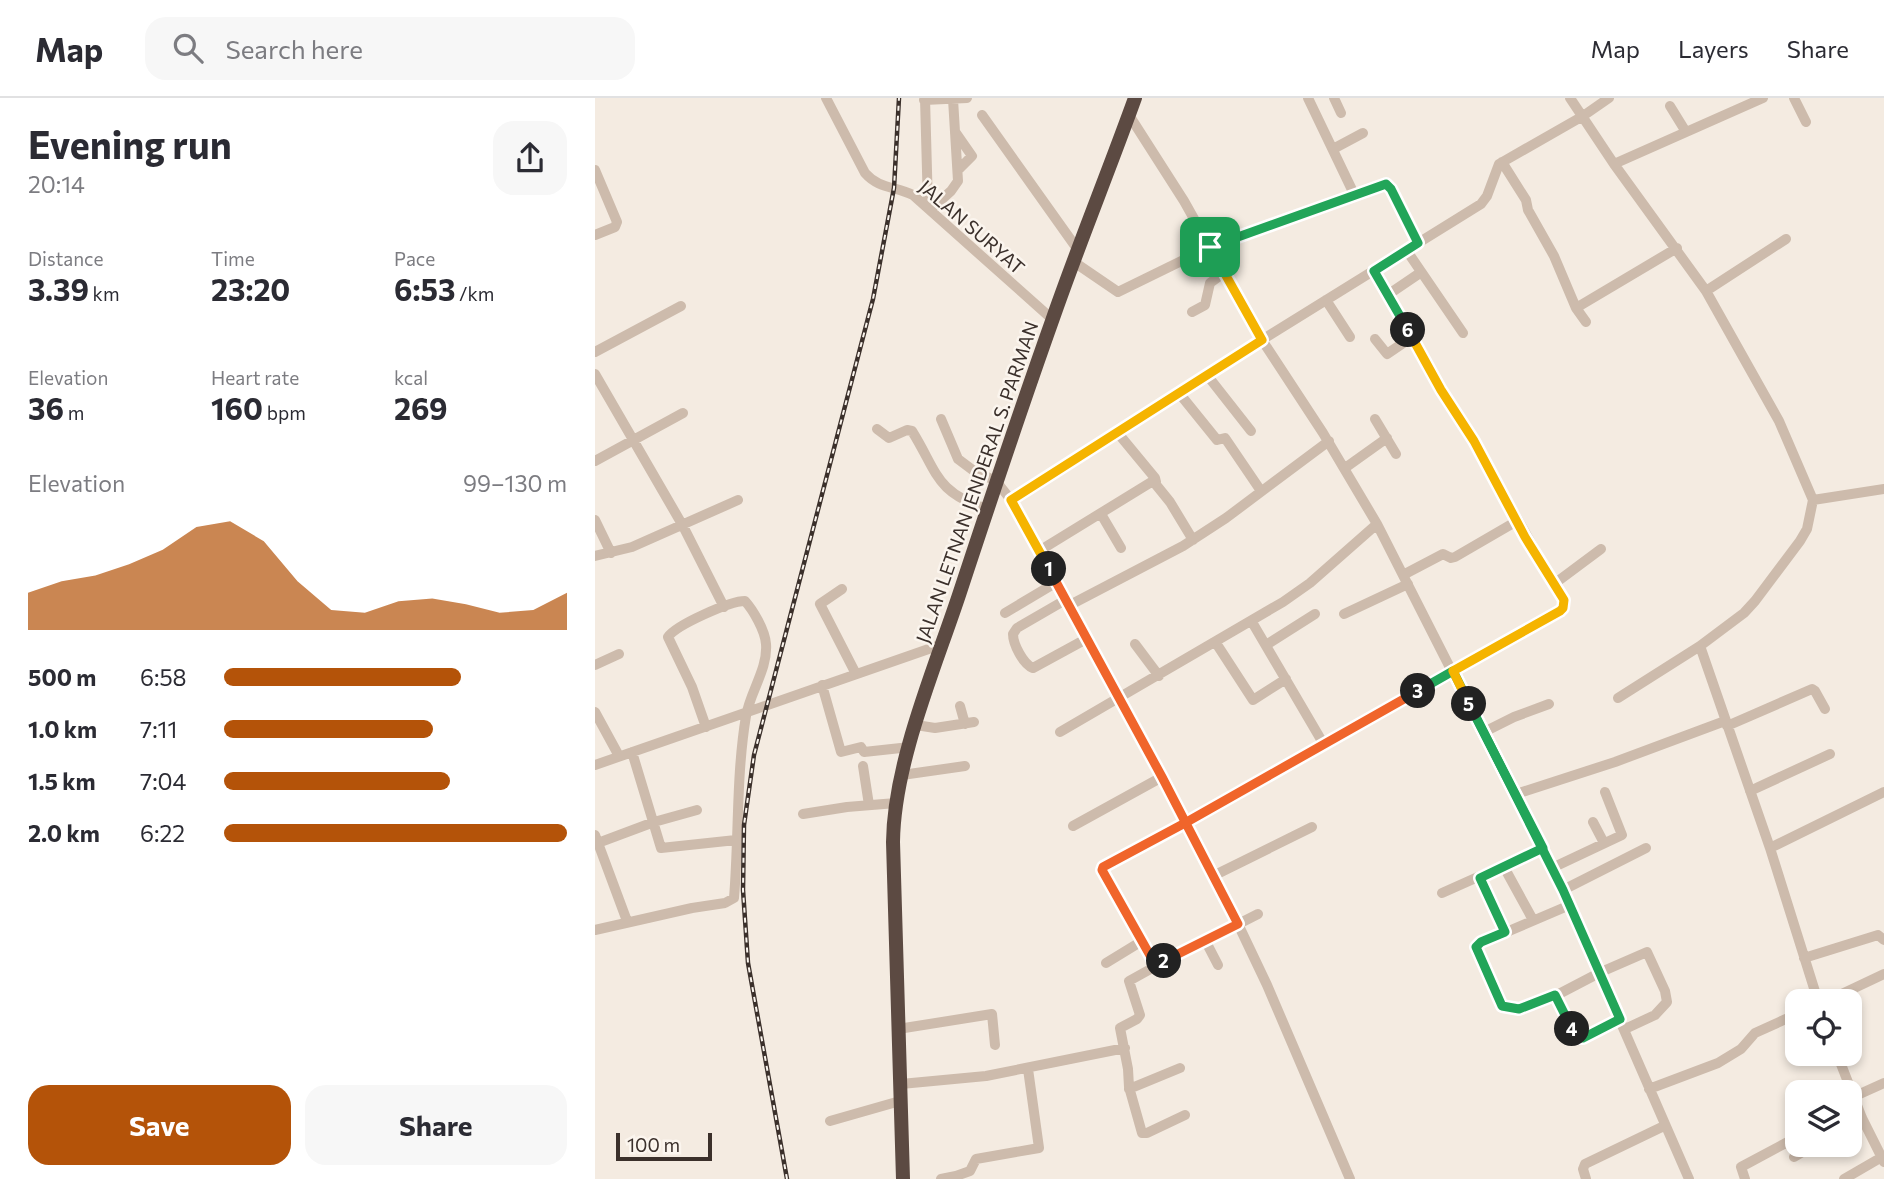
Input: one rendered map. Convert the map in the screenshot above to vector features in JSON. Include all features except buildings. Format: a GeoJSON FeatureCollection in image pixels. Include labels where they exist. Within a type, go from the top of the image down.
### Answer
{"type":"FeatureCollection","features":[{"type":"Feature","properties":{"kind":"highway","name":"JALAN LETNAN JENDERAL S. PARMAN"},"geometry":{"type":"LineString","coordinates":[[903,1179],[893,842],[896,803],[902,775],[996,481],[1052,319],[1135,98]]}},
{"type":"Feature","properties":{"kind":"street","name":"JALAN SURYAT"},"geometry":{"type":"LineString","coordinates":[[826,98],[865,173],[872,181],[879,186],[903,190],[930,209],[1052,319]]}},
{"type":"Feature","properties":{"kind":"street"},"geometry":{"type":"LineString","coordinates":[[1309,98],[1354,194]]}},
{"type":"Feature","properties":{"kind":"street"},"geometry":{"type":"LineString","coordinates":[[1334,98],[1341,113]]}},
{"type":"Feature","properties":{"kind":"street"},"geometry":{"type":"LineString","coordinates":[[1570,98],[1706,291],[1779,421],[1812,500],[1807,528],[1800,541],[1744,613],[1700,646],[1618,698]]}},
{"type":"Feature","properties":{"kind":"street"},"geometry":{"type":"LineString","coordinates":[[1011,500],[1483,203],[1495,170],[1502,162],[1583,116],[1609,98]]}},
{"type":"Feature","properties":{"kind":"street"},"geometry":{"type":"LineString","coordinates":[[1614,164],[1763,98]]}},
{"type":"Feature","properties":{"kind":"street"},"geometry":{"type":"LineString","coordinates":[[1794,98],[1806,121]]}},
{"type":"Feature","properties":{"kind":"street"},"geometry":{"type":"LineString","coordinates":[[925,99],[960,99],[954,131],[958,170],[955,185],[930,209],[925,99]]}},
{"type":"Feature","properties":{"kind":"street"},"geometry":{"type":"LineString","coordinates":[[1670,106],[1686,132]]}},
{"type":"Feature","properties":{"kind":"street"},"geometry":{"type":"LineString","coordinates":[[982,115],[1076,256],[1116,292],[1210,247],[1386,184],[1389,185],[1418,243]]}},
{"type":"Feature","properties":{"kind":"street"},"geometry":{"type":"LineString","coordinates":[[1129,115],[1225,272],[1262,340],[1329,441],[1406,579],[1563,890],[1689,1179]]}},
{"type":"Feature","properties":{"kind":"street"},"geometry":{"type":"LineString","coordinates":[[954,131],[972,156],[958,170]]}},
{"type":"Feature","properties":{"kind":"street"},"geometry":{"type":"LineString","coordinates":[[1333,149],[1363,133]]}},
{"type":"Feature","properties":{"kind":"street"},"geometry":{"type":"LineString","coordinates":[[1502,162],[1526,200],[1528,210],[1554,256],[1576,308],[1586,322]]}},
{"type":"Feature","properties":{"kind":"street"},"geometry":{"type":"LineString","coordinates":[[595,170],[617,222],[615,227],[595,235]]}},
{"type":"Feature","properties":{"kind":"street"},"geometry":{"type":"LineString","coordinates":[[1706,291],[1786,239]]}},
{"type":"Feature","properties":{"kind":"street"},"geometry":{"type":"LineString","coordinates":[[1576,308],[1677,248]]}},
{"type":"Feature","properties":{"kind":"street"},"geometry":{"type":"LineString","coordinates":[[1407,251],[1462,333]]}},
{"type":"Feature","properties":{"kind":"street"},"geometry":{"type":"LineString","coordinates":[[1156,966],[1102,868],[1323,743],[1454,673],[1563,608],[1564,600],[1374,271]]}},
{"type":"Feature","properties":{"kind":"street"},"geometry":{"type":"LineString","coordinates":[[1192,312],[1205,305],[1210,283],[1225,272]]}},
{"type":"Feature","properties":{"kind":"street"},"geometry":{"type":"LineString","coordinates":[[1389,294],[1417,275]]}},
{"type":"Feature","properties":{"kind":"street"},"geometry":{"type":"LineString","coordinates":[[1326,300],[1350,337]]}},
{"type":"Feature","properties":{"kind":"street"},"geometry":{"type":"LineString","coordinates":[[595,352],[681,306]]}},
{"type":"Feature","properties":{"kind":"street"},"geometry":{"type":"LineString","coordinates":[[1375,339],[1387,354],[1412,337]]}},
{"type":"Feature","properties":{"kind":"street"},"geometry":{"type":"LineString","coordinates":[[595,374],[683,526],[724,607]]}},
{"type":"Feature","properties":{"kind":"street"},"geometry":{"type":"LineString","coordinates":[[1207,375],[1251,431]]}},
{"type":"Feature","properties":{"kind":"street"},"geometry":{"type":"LineString","coordinates":[[1179,393],[1217,440],[1225,438],[1261,491]]}},
{"type":"Feature","properties":{"kind":"street"},"geometry":{"type":"LineString","coordinates":[[595,461],[683,414]]}},
{"type":"Feature","properties":{"kind":"street"},"geometry":{"type":"LineString","coordinates":[[941,419],[958,458],[974,471],[996,481],[1011,500],[1121,699],[1238,924],[1350,1179]]}},
{"type":"Feature","properties":{"kind":"street"},"geometry":{"type":"LineString","coordinates":[[1374,419],[1396,454]]}},
{"type":"Feature","properties":{"kind":"street"},"geometry":{"type":"LineString","coordinates":[[877,429],[889,438],[907,430],[912,431],[947,490],[987,509]]}},
{"type":"Feature","properties":{"kind":"street"},"geometry":{"type":"LineString","coordinates":[[1117,432],[1155,478],[1193,540]]}},
{"type":"Feature","properties":{"kind":"street"},"geometry":{"type":"LineString","coordinates":[[1345,468],[1387,438]]}},
{"type":"Feature","properties":{"kind":"street"},"geometry":{"type":"LineString","coordinates":[[1088,638],[1033,668],[1028,666],[1012,636],[1017,628],[1159,560],[1193,540],[1329,441]]}},
{"type":"Feature","properties":{"kind":"street"},"geometry":{"type":"LineString","coordinates":[[1039,551],[1151,482],[1156,482]]}},
{"type":"Feature","properties":{"kind":"street"},"geometry":{"type":"LineString","coordinates":[[1812,500],[1884,489]]}},
{"type":"Feature","properties":{"kind":"street"},"geometry":{"type":"LineString","coordinates":[[595,556],[632,547],[738,500]]}},
{"type":"Feature","properties":{"kind":"street"},"geometry":{"type":"LineString","coordinates":[[1101,514],[1122,548]]}},
{"type":"Feature","properties":{"kind":"street"},"geometry":{"type":"LineString","coordinates":[[595,520],[611,553]]}},
{"type":"Feature","properties":{"kind":"street"},"geometry":{"type":"LineString","coordinates":[[1344,614],[1406,579],[1443,554],[1455,557],[1517,521]]}},
{"type":"Feature","properties":{"kind":"street"},"geometry":{"type":"LineString","coordinates":[[1060,732],[1252,622],[1313,580],[1377,524]]}},
{"type":"Feature","properties":{"kind":"street"},"geometry":{"type":"LineString","coordinates":[[1555,584],[1601,549]]}},
{"type":"Feature","properties":{"kind":"street"},"geometry":{"type":"LineString","coordinates":[[1005,613],[1057,582]]}},
{"type":"Feature","properties":{"kind":"street"},"geometry":{"type":"LineString","coordinates":[[842,589],[820,604],[856,674]]}},
{"type":"Feature","properties":{"kind":"street"},"geometry":{"type":"LineString","coordinates":[[595,930],[733,900],[746,713],[759,677],[766,644],[746,602],[740,601],[724,607],[673,631],[669,637],[706,727]]}},
{"type":"Feature","properties":{"kind":"street"},"geometry":{"type":"LineString","coordinates":[[1266,645],[1315,614]]}},
{"type":"Feature","properties":{"kind":"street"},"geometry":{"type":"LineString","coordinates":[[1252,622],[1323,743]]}},
{"type":"Feature","properties":{"kind":"street"},"geometry":{"type":"LineString","coordinates":[[1216,643],[1253,700],[1286,680]]}},
{"type":"Feature","properties":{"kind":"street"},"geometry":{"type":"LineString","coordinates":[[595,765],[943,644]]}},
{"type":"Feature","properties":{"kind":"street"},"geometry":{"type":"LineString","coordinates":[[1135,644],[1159,676]]}},
{"type":"Feature","properties":{"kind":"street"},"geometry":{"type":"LineString","coordinates":[[1700,646],[1770,848],[1814,989]]}},
{"type":"Feature","properties":{"kind":"street"},"geometry":{"type":"LineString","coordinates":[[595,665],[619,654]]}},
{"type":"Feature","properties":{"kind":"street"},"geometry":{"type":"LineString","coordinates":[[822,685],[841,752],[861,747],[864,752],[910,747]]}},
{"type":"Feature","properties":{"kind":"street"},"geometry":{"type":"LineString","coordinates":[[1515,794],[1726,724],[1812,689],[1825,709]]}},
{"type":"Feature","properties":{"kind":"street"},"geometry":{"type":"LineString","coordinates":[[1484,732],[1549,704]]}},
{"type":"Feature","properties":{"kind":"street"},"geometry":{"type":"LineString","coordinates":[[916,725],[935,728],[969,723],[960,706]]}},
{"type":"Feature","properties":{"kind":"street"},"geometry":{"type":"LineString","coordinates":[[595,712],[619,756]]}},
{"type":"Feature","properties":{"kind":"street"},"geometry":{"type":"LineString","coordinates":[[632,752],[658,843],[663,849],[736,840]]}},
{"type":"Feature","properties":{"kind":"street"},"geometry":{"type":"LineString","coordinates":[[1750,792],[1830,754]]}},
{"type":"Feature","properties":{"kind":"street"},"geometry":{"type":"LineString","coordinates":[[863,766],[869,805]]}},
{"type":"Feature","properties":{"kind":"street"},"geometry":{"type":"LineString","coordinates":[[902,775],[965,766]]}},
{"type":"Feature","properties":{"kind":"street"},"geometry":{"type":"LineString","coordinates":[[1073,826],[1162,777]]}},
{"type":"Feature","properties":{"kind":"street"},"geometry":{"type":"LineString","coordinates":[[1552,868],[1622,835],[1605,792]]}},
{"type":"Feature","properties":{"kind":"street"},"geometry":{"type":"LineString","coordinates":[[1770,848],[1881,794]]}},
{"type":"Feature","properties":{"kind":"street"},"geometry":{"type":"LineString","coordinates":[[803,814],[896,803]]}},
{"type":"Feature","properties":{"kind":"street"},"geometry":{"type":"LineString","coordinates":[[627,922],[596,841],[697,810]]}},
{"type":"Feature","properties":{"kind":"street"},"geometry":{"type":"LineString","coordinates":[[1594,822],[1604,844]]}},
{"type":"Feature","properties":{"kind":"street"},"geometry":{"type":"LineString","coordinates":[[1213,876],[1312,827]]}},
{"type":"Feature","properties":{"kind":"street"},"geometry":{"type":"LineString","coordinates":[[1442,893],[1543,848]]}},
{"type":"Feature","properties":{"kind":"street"},"geometry":{"type":"LineString","coordinates":[[1563,890],[1646,848]]}},
{"type":"Feature","properties":{"kind":"street"},"geometry":{"type":"LineString","coordinates":[[1504,867],[1533,920]]}},
{"type":"Feature","properties":{"kind":"street"},"geometry":{"type":"LineString","coordinates":[[1480,878],[1505,932]]}},
{"type":"Feature","properties":{"kind":"street"},"geometry":{"type":"LineString","coordinates":[[1570,905],[1481,942],[1476,947],[1500,1003],[1506,1008],[1519,1009],[1647,952],[1667,1002],[1659,1012],[1625,1029]]}},
{"type":"Feature","properties":{"kind":"street"},"geometry":{"type":"LineString","coordinates":[[1185,1115],[1142,1133],[1129,1088],[1120,1028],[1140,1015],[1129,981],[1258,914]]}},
{"type":"Feature","properties":{"kind":"street"},"geometry":{"type":"LineString","coordinates":[[1804,958],[1878,935],[1884,940]]}},
{"type":"Feature","properties":{"kind":"street"},"geometry":{"type":"LineString","coordinates":[[1205,940],[1218,965]]}},
{"type":"Feature","properties":{"kind":"street"},"geometry":{"type":"LineString","coordinates":[[1106,963],[1142,941]]}},
{"type":"Feature","properties":{"kind":"street"},"geometry":{"type":"LineString","coordinates":[[1853,989],[1884,974]]}},
{"type":"Feature","properties":{"kind":"street"},"geometry":{"type":"LineString","coordinates":[[1555,995],[1578,1038],[1620,1019]]}},
{"type":"Feature","properties":{"kind":"street"},"geometry":{"type":"LineString","coordinates":[[898,1029],[992,1014],[995,1045]]}},
{"type":"Feature","properties":{"kind":"street"},"geometry":{"type":"LineString","coordinates":[[1649,1088],[1718,1063],[1741,1049],[1755,1033],[1785,1019]]}},
{"type":"Feature","properties":{"kind":"street"},"geometry":{"type":"LineString","coordinates":[[901,1084],[1028,1069],[1125,1048]]}},
{"type":"Feature","properties":{"kind":"street"},"geometry":{"type":"LineString","coordinates":[[1129,1088],[1180,1068]]}},
{"type":"Feature","properties":{"kind":"street"},"geometry":{"type":"LineString","coordinates":[[941,1179],[971,1171],[976,1159],[1039,1148],[1028,1069]]}},
{"type":"Feature","properties":{"kind":"street"},"geometry":{"type":"LineString","coordinates":[[1862,1093],[1884,1083]]}},
{"type":"Feature","properties":{"kind":"street"},"geometry":{"type":"LineString","coordinates":[[830,1121],[900,1101]]}},
{"type":"Feature","properties":{"kind":"street"},"geometry":{"type":"LineString","coordinates":[[1844,1179],[1883,1160],[1880,1143],[1862,1118]]}},
{"type":"Feature","properties":{"kind":"street"},"geometry":{"type":"LineString","coordinates":[[1586,1179],[1583,1169],[1585,1164],[1664,1126]]}},
{"type":"Feature","properties":{"kind":"street"},"geometry":{"type":"LineString","coordinates":[[1745,1179],[1741,1167],[1785,1143]]}},
{"type":"Feature","properties":{"kind":"railway"},"geometry":{"type":"LineString","coordinates":[[787,1179],[748,963],[743,890],[744,825],[754,755],[873,299],[894,188],[899,98]]}},
{"type":"Feature","properties":{"kind":"route"},"geometry":{"type":"LineString","coordinates":[[1210,247],[1262,340],[1011,500],[1121,699],[1185,823],[1238,924],[1156,966],[1102,870],[1104,866],[1185,823],[1453,671],[1515,794],[1543,848],[1620,1019],[1583,1038],[1576,1037],[1555,995],[1519,1009],[1502,1006],[1476,947],[1481,942],[1505,932],[1480,878],[1543,848],[1453,671],[1560,611],[1565,604],[1525,537],[1466,427],[1441,390],[1374,271],[1418,243],[1389,185],[1386,184],[1210,247]]}}]}
